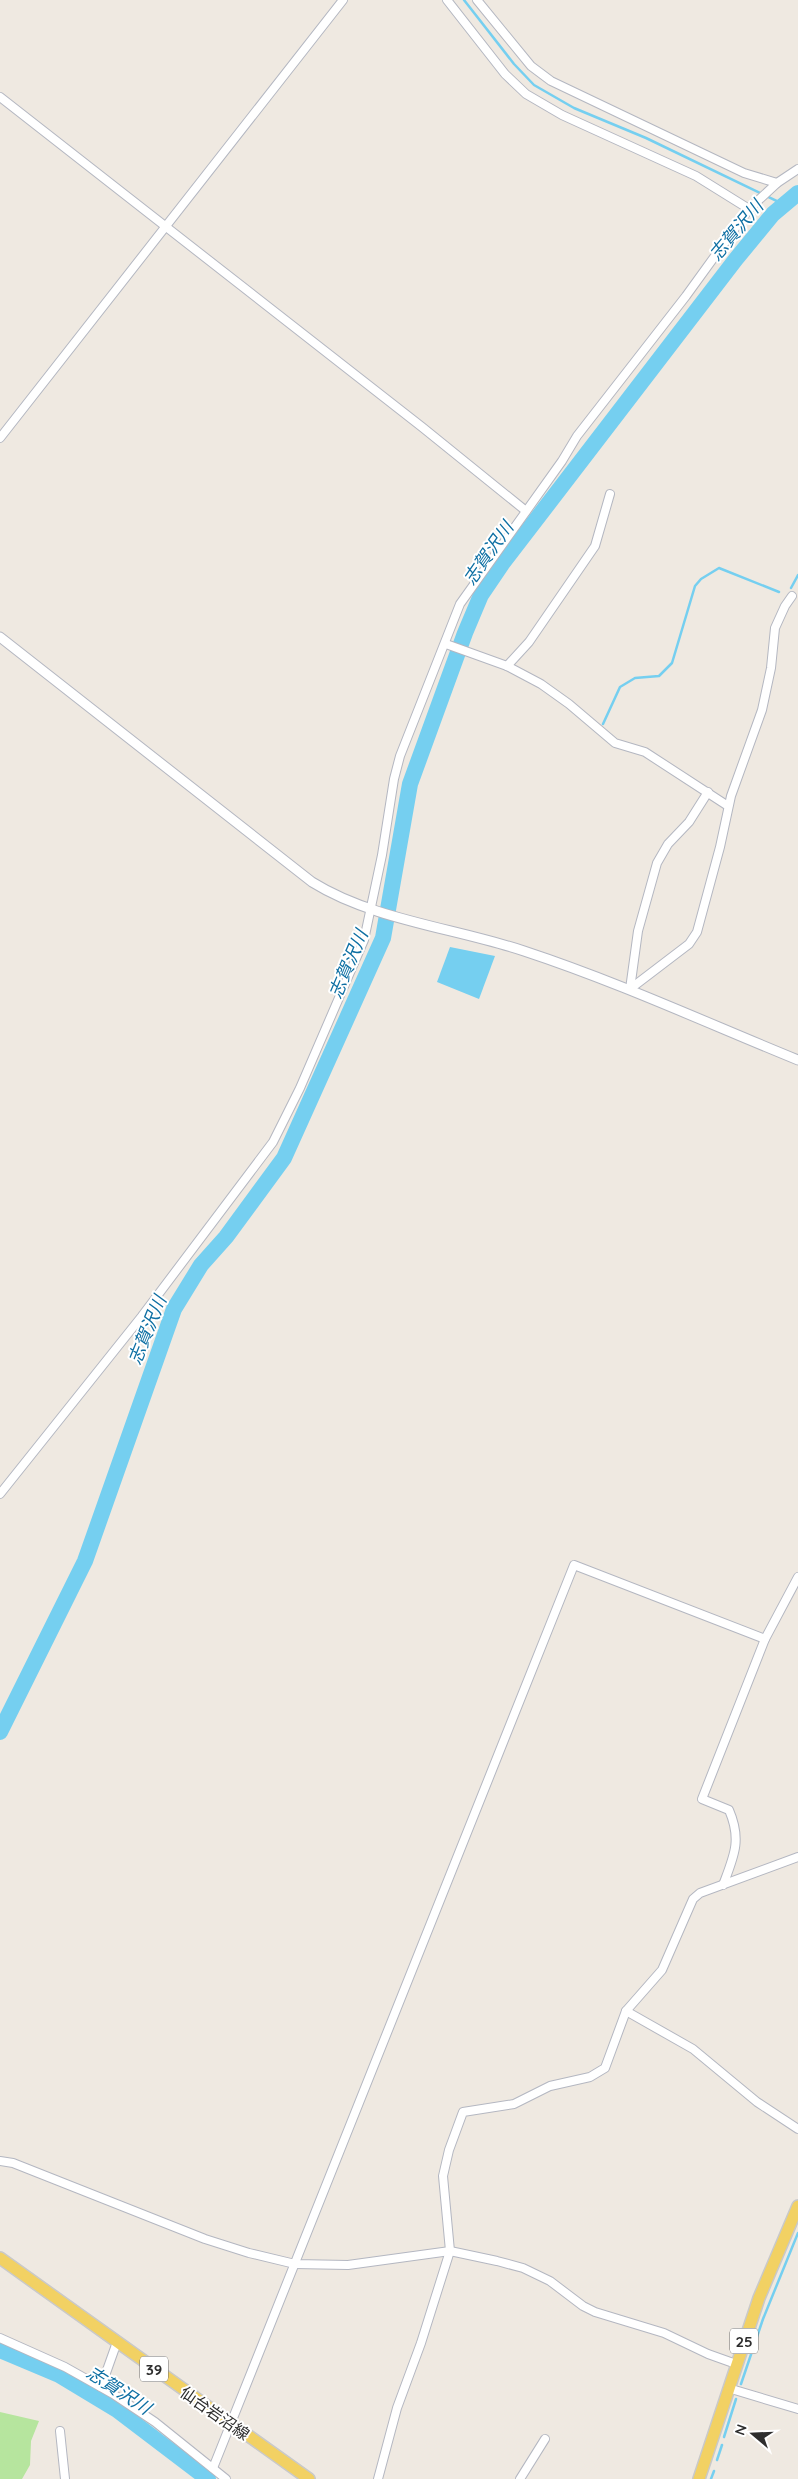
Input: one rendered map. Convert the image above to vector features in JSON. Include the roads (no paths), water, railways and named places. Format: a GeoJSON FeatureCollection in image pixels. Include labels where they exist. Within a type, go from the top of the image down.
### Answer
{"type":"FeatureCollection","features":[{"type":"Feature","properties":{"kind":"main road","name":"25"},"geometry":{"type":"LineString","coordinates":[[699,2479],[759,2298],[798,2206]]}},
{"type":"Feature","properties":{"kind":"main road","name":"仙台岩沼線"},"geometry":{"type":"LineString","coordinates":[[0,2258],[309,2479]]}},
{"type":"Feature","properties":{"kind":"street"},"geometry":{"type":"LineString","coordinates":[[0,438],[343,0]]}},
{"type":"Feature","properties":{"kind":"street"},"geometry":{"type":"LineString","coordinates":[[447,0],[505,74],[526,94],[562,115],[696,176],[751,207]]}},
{"type":"Feature","properties":{"kind":"street"},"geometry":{"type":"LineString","coordinates":[[477,0],[531,66],[551,81],[774,186]]}},
{"type":"Feature","properties":{"kind":"street"},"geometry":{"type":"LineString","coordinates":[[0,97],[422,427],[526,511]]}},
{"type":"Feature","properties":{"kind":"street"},"geometry":{"type":"LineString","coordinates":[[0,1494],[147,1310],[273,1142],[300,1088],[364,940],[374,909],[394,779],[406,738],[446,644],[460,604],[562,461],[577,436],[686,296],[751,207],[774,186],[798,169]]}},
{"type":"Feature","properties":{"kind":"street"},"geometry":{"type":"LineString","coordinates":[[507,666],[529,642],[595,546],[610,494]]}},
{"type":"Feature","properties":{"kind":"street"},"geometry":{"type":"LineString","coordinates":[[630,989],[689,944],[697,932],[720,847],[728,806],[762,710],[771,668],[776,628],[785,606],[792,596]]}},
{"type":"Feature","properties":{"kind":"street"},"geometry":{"type":"LineString","coordinates":[[0,637],[312,882],[338,897],[397,916],[521,950],[630,989],[798,1060]]}},
{"type":"Feature","properties":{"kind":"street"},"geometry":{"type":"LineString","coordinates":[[446,644],[507,666],[541,684],[569,704],[615,743],[644,752],[728,806]]}},
{"type":"Feature","properties":{"kind":"street"},"geometry":{"type":"LineString","coordinates":[[630,989],[638,931],[657,863],[668,844],[689,822],[708,792]]}},
{"type":"Feature","properties":{"kind":"street"},"geometry":{"type":"LineString","coordinates":[[212,2468],[574,1565],[765,1639]]}},
{"type":"Feature","properties":{"kind":"street"},"geometry":{"type":"LineString","coordinates":[[723,1885],[737,1846],[734,1821],[729,1810],[702,1799],[765,1639],[798,1577]]}},
{"type":"Feature","properties":{"kind":"street"},"geometry":{"type":"LineString","coordinates":[[378,2479],[397,2408],[421,2343],[450,2251],[443,2176],[463,2112],[514,2104],[550,2086],[598,2074],[610,2060],[626,2011],[662,1970],[693,1899],[700,1893],[798,1857]]}},
{"type":"Feature","properties":{"kind":"street"},"geometry":{"type":"LineString","coordinates":[[626,2011],[693,2049],[757,2102],[798,2129]]}},
{"type":"Feature","properties":{"kind":"street"},"geometry":{"type":"LineString","coordinates":[[0,2160],[206,2238],[249,2253],[295,2264],[348,2265],[450,2251],[523,2268],[550,2281],[583,2306],[595,2312],[664,2333],[708,2354],[736,2364]]}},
{"type":"Feature","properties":{"kind":"street"},"geometry":{"type":"LineString","coordinates":[[0,2338],[65,2367],[101,2387],[155,2422],[226,2479]]}},
{"type":"Feature","properties":{"kind":"street"},"geometry":{"type":"LineString","coordinates":[[101,2387],[117,2342]]}},
{"type":"Feature","properties":{"kind":"street"},"geometry":{"type":"LineString","coordinates":[[728,2388],[798,2410]]}},
{"type":"Feature","properties":{"kind":"street"},"geometry":{"type":"LineString","coordinates":[[60,2431],[65,2479]]}},
{"type":"Feature","properties":{"kind":"street"},"geometry":{"type":"LineString","coordinates":[[520,2479],[546,2439]]}},
{"type":"Feature","properties":{"kind":"water"},"geometry":{"type":"Polygon","coordinates":[[[450,947],[495,956],[479,999],[437,982],[450,947]]]}},
{"type":"Feature","properties":{"kind":"waterway"},"geometry":{"type":"LineString","coordinates":[[464,0],[514,64],[534,85],[574,108],[646,138],[785,205]]}},
{"type":"Feature","properties":{"kind":"waterway","name":"志賀沢川"},"geometry":{"type":"LineString","coordinates":[[0,1732],[85,1561],[174,1309],[201,1265],[226,1237],[284,1158],[383,938],[410,784],[465,633],[481,595],[502,564],[736,259],[773,214],[798,193]]}},
{"type":"Feature","properties":{"kind":"waterway"},"geometry":{"type":"LineString","coordinates":[[603,724],[620,687],[635,678],[659,676],[672,663],[695,586],[701,579],[719,568],[779,592]]}},
{"type":"Feature","properties":{"kind":"waterway"},"geometry":{"type":"LineString","coordinates":[[791,588],[798,575]]}},
{"type":"Feature","properties":{"kind":"waterway"},"geometry":{"type":"LineString","coordinates":[[741,2384],[763,2319],[798,2233]]}},
{"type":"Feature","properties":{"kind":"waterway","name":"志賀沢川"},"geometry":{"type":"LineString","coordinates":[[0,2350],[59,2375],[117,2410],[208,2479]]}},
{"type":"Feature","properties":{"kind":"waterway"},"geometry":{"type":"LineString","coordinates":[[724,2437],[736,2399]]}},
{"type":"Feature","properties":{"kind":"waterway"},"geometry":{"type":"LineString","coordinates":[[717,2460],[722,2445]]}},
{"type":"Feature","properties":{"kind":"waterway"},"geometry":{"type":"LineString","coordinates":[[711,2479],[714,2471]]}}]}
